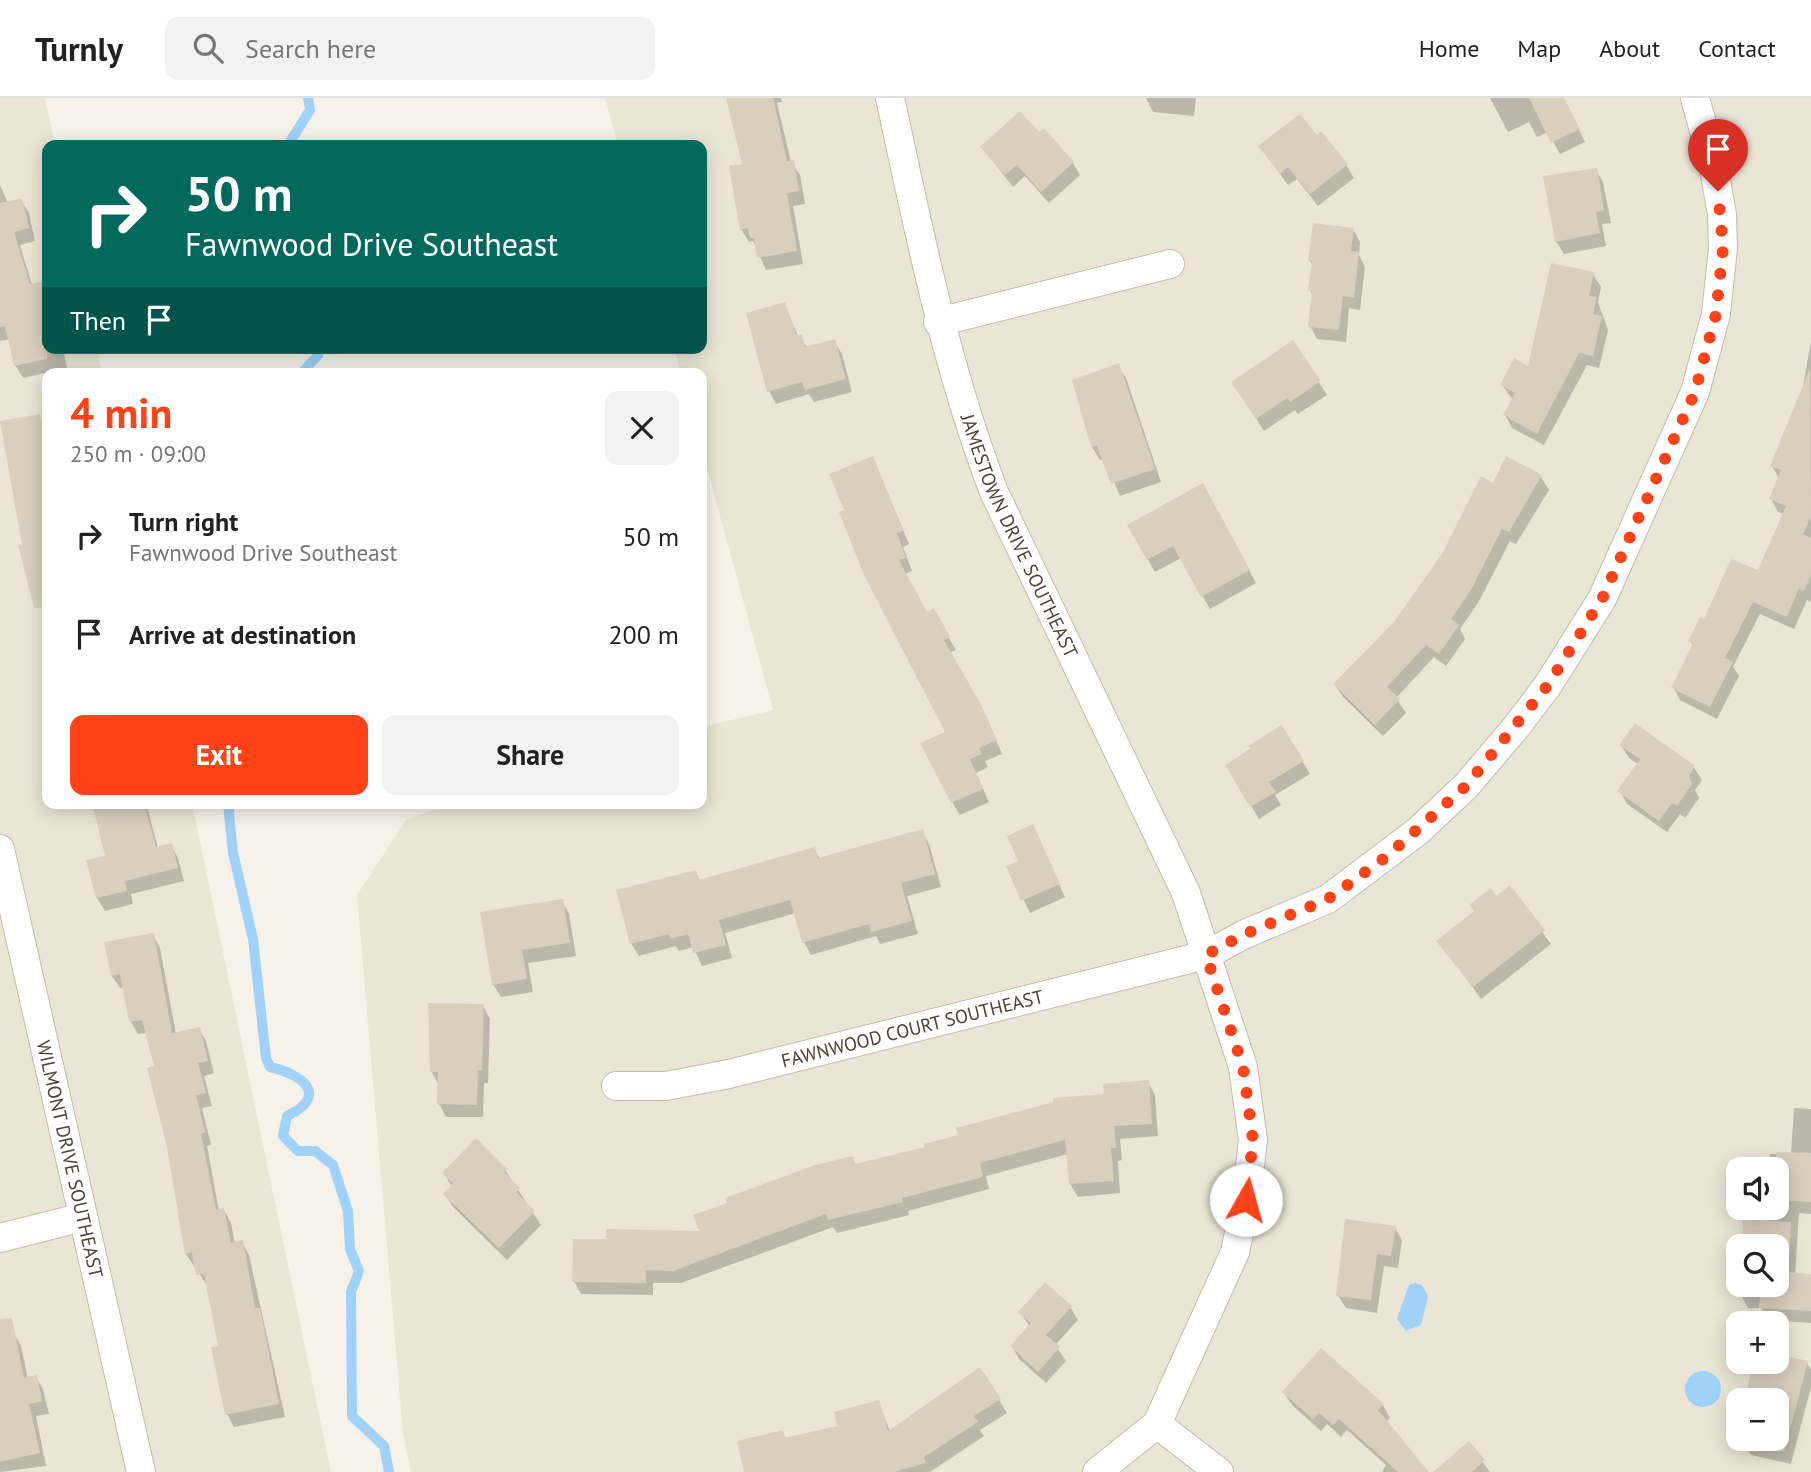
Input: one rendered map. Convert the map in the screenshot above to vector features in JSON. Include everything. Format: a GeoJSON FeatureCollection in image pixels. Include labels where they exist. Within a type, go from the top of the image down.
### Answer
{"type":"FeatureCollection","features":[{"type":"Feature","properties":{"kind":"street","name":"JAMESTOWN DRIVE SOUTHEAST"},"geometry":{"type":"LineString","coordinates":[[890,98],[939,322],[973,438],[994,492],[1186,893],[1243,1067],[1253,1140],[1235,1252],[1157,1424]]}},
{"type":"Feature","properties":{"kind":"street","name":"FAWNWOOD COURT SOUTHEAST"},"geometry":{"type":"LineString","coordinates":[[616,1086],[666,1086],[729,1074],[1206,955],[1245,934],[1328,899],[1418,831],[1466,786],[1548,685],[1602,599],[1695,392],[1716,314],[1723,248],[1722,215],[1713,163],[1695,98]]}},
{"type":"Feature","properties":{"kind":"street"},"geometry":{"type":"LineString","coordinates":[[939,322],[1171,264]]}},
{"type":"Feature","properties":{"kind":"street","name":"WILMONT DRIVE SOUTHEAST"},"geometry":{"type":"LineString","coordinates":[[0,849],[141,1472]]}},
{"type":"Feature","properties":{"kind":"street"},"geometry":{"type":"LineString","coordinates":[[0,1238],[83,1217]]}},
{"type":"Feature","properties":{"kind":"street"},"geometry":{"type":"LineString","coordinates":[[1097,1472],[1157,1424],[1219,1472]]}},
{"type":"Feature","properties":{"kind":"shaded area"},"geometry":{"type":"Polygon","coordinates":[[[0,98],[45,98],[54,140],[42,140],[42,354],[98,354],[101,368],[42,368],[42,809],[193,809],[331,1472],[0,1472],[0,98]]]}},
{"type":"Feature","properties":{"kind":"shaded area"},"geometry":{"type":"Polygon","coordinates":[[[605,98],[1811,98],[1811,1472],[411,1472],[403,1434],[357,895],[406,820],[435,809],[707,809],[707,726],[773,710],[707,468],[707,368],[680,368],[676,354],[707,354],[707,140],[617,140],[605,98]]]}},
{"type":"Feature","properties":{"kind":"water"},"geometry":{"type":"Polygon","coordinates":[[[1409,1285],[1422,1285],[1428,1296],[1421,1325],[1406,1331],[1397,1319],[1409,1285]]]}},
{"type":"Feature","properties":{"kind":"water"},"geometry":{"type":"Polygon","coordinates":[[[1703,1371],[1716,1376],[1721,1389],[1716,1402],[1703,1407],[1690,1402],[1685,1389],[1690,1376],[1703,1371]]]}},
{"type":"Feature","properties":{"kind":"building"},"geometry":{"type":"Polygon","coordinates":[[[726,98],[773,98],[787,161],[794,160],[799,191],[787,193],[797,251],[757,258],[754,238],[750,238],[748,228],[740,230],[729,166],[742,164],[726,98]]]}},
{"type":"Feature","properties":{"kind":"building"},"geometry":{"type":"Polygon","coordinates":[[[1529,98],[1564,98],[1580,129],[1551,143],[1529,98]]]}},
{"type":"Feature","properties":{"kind":"building"},"geometry":{"type":"Polygon","coordinates":[[[1020,111],[1039,132],[1044,128],[1074,162],[1041,192],[1017,165],[1005,175],[980,147],[1020,111]]]}},
{"type":"Feature","properties":{"kind":"building"},"geometry":{"type":"Polygon","coordinates":[[[1300,114],[1317,135],[1321,131],[1348,164],[1310,194],[1288,167],[1280,174],[1258,146],[1300,114]]]}},
{"type":"Feature","properties":{"kind":"building"},"geometry":{"type":"Polygon","coordinates":[[[1597,168],[1604,210],[1596,212],[1600,233],[1555,242],[1543,176],[1597,168]]]}},
{"type":"Feature","properties":{"kind":"building"},"geometry":{"type":"Polygon","coordinates":[[[22,198],[29,228],[14,232],[30,284],[42,281],[42,354],[47,354],[47,359],[14,366],[5,326],[0,327],[0,203],[22,198]]]}},
{"type":"Feature","properties":{"kind":"building"},"geometry":{"type":"Polygon","coordinates":[[[1313,223],[1354,228],[1351,251],[1359,252],[1354,298],[1343,296],[1339,330],[1308,327],[1312,291],[1308,291],[1312,261],[1308,261],[1313,223]]]}},
{"type":"Feature","properties":{"kind":"building"},"geometry":{"type":"Polygon","coordinates":[[[1551,263],[1594,272],[1589,296],[1597,297],[1593,314],[1602,316],[1593,356],[1579,353],[1537,434],[1503,415],[1515,393],[1500,385],[1514,358],[1528,366],[1551,263]]]}},
{"type":"Feature","properties":{"kind":"building"},"geometry":{"type":"Polygon","coordinates":[[[785,302],[796,335],[802,335],[805,347],[835,339],[846,379],[805,390],[802,382],[767,392],[746,313],[785,302]]]}},
{"type":"Feature","properties":{"kind":"building"},"geometry":{"type":"Polygon","coordinates":[[[1293,340],[1321,381],[1290,402],[1287,398],[1256,419],[1231,382],[1293,340]]]}},
{"type":"Feature","properties":{"kind":"building"},"geometry":{"type":"Polygon","coordinates":[[[1119,363],[1155,469],[1111,484],[1097,446],[1091,447],[1072,380],[1119,363]]]}},
{"type":"Feature","properties":{"kind":"building"},"geometry":{"type":"Polygon","coordinates":[[[1810,368],[1811,517],[1803,534],[1811,538],[1811,575],[1804,591],[1799,588],[1787,617],[1753,602],[1725,658],[1733,662],[1710,707],[1671,688],[1693,643],[1688,641],[1700,617],[1704,619],[1731,559],[1758,570],[1786,506],[1769,499],[1781,470],[1770,466],[1810,368]]]}},
{"type":"Feature","properties":{"kind":"building"},"geometry":{"type":"Polygon","coordinates":[[[40,414],[42,607],[34,608],[18,545],[22,544],[0,421],[40,414]]]}},
{"type":"Feature","properties":{"kind":"building"},"geometry":{"type":"Polygon","coordinates":[[[873,456],[903,531],[897,533],[906,558],[899,560],[927,612],[934,608],[950,637],[944,640],[980,703],[997,740],[979,748],[982,754],[970,759],[983,789],[951,803],[920,743],[945,732],[864,575],[839,512],[844,510],[829,474],[873,456]]]}},
{"type":"Feature","properties":{"kind":"building"},"geometry":{"type":"Polygon","coordinates":[[[1506,456],[1542,475],[1509,532],[1502,529],[1471,590],[1451,619],[1459,625],[1439,654],[1426,645],[1387,687],[1400,699],[1375,725],[1333,684],[1394,622],[1443,552],[1481,476],[1493,483],[1506,456]]]}},
{"type":"Feature","properties":{"kind":"building"},"geometry":{"type":"Polygon","coordinates":[[[1203,483],[1250,570],[1201,597],[1173,546],[1147,560],[1127,525],[1203,483]]]}},
{"type":"Feature","properties":{"kind":"building"},"geometry":{"type":"Polygon","coordinates":[[[1635,723],[1695,766],[1689,776],[1692,784],[1677,806],[1672,803],[1659,821],[1617,791],[1640,759],[1619,745],[1635,723]]]}},
{"type":"Feature","properties":{"kind":"building"},"geometry":{"type":"Polygon","coordinates":[[[1282,725],[1304,761],[1269,782],[1276,792],[1250,807],[1225,765],[1251,749],[1248,746],[1282,725]]]}},
{"type":"Feature","properties":{"kind":"building"},"geometry":{"type":"Polygon","coordinates":[[[93,809],[146,809],[156,847],[172,843],[178,868],[125,881],[127,891],[96,898],[86,860],[105,856],[93,809]]]}},
{"type":"Feature","properties":{"kind":"building"},"geometry":{"type":"Polygon","coordinates":[[[1033,824],[1060,884],[1021,901],[1006,866],[1018,861],[1007,836],[1033,824]]]}},
{"type":"Feature","properties":{"kind":"building"},"geometry":{"type":"Polygon","coordinates":[[[923,829],[935,874],[901,883],[912,921],[871,932],[869,924],[802,943],[790,900],[719,920],[726,945],[693,953],[688,934],[670,939],[669,934],[630,944],[616,890],[696,870],[699,880],[815,847],[818,858],[923,829]]]}},
{"type":"Feature","properties":{"kind":"building"},"geometry":{"type":"Polygon","coordinates":[[[1510,885],[1545,930],[1473,987],[1436,941],[1474,911],[1469,905],[1491,888],[1496,896],[1510,885]]]}},
{"type":"Feature","properties":{"kind":"building"},"geometry":{"type":"Polygon","coordinates":[[[563,899],[570,943],[522,950],[527,979],[492,985],[480,912],[563,899]]]}},
{"type":"Feature","properties":{"kind":"building"},"geometry":{"type":"Polygon","coordinates":[[[154,933],[172,1033],[200,1027],[208,1061],[198,1063],[206,1093],[196,1095],[205,1132],[201,1134],[216,1210],[224,1208],[231,1243],[243,1240],[255,1308],[260,1308],[279,1404],[225,1415],[211,1347],[218,1346],[204,1274],[196,1275],[192,1253],[185,1254],[166,1142],[147,1068],[154,1066],[142,1020],[129,1022],[120,974],[111,976],[104,942],[154,933]]]}},
{"type":"Feature","properties":{"kind":"building"},"geometry":{"type":"Polygon","coordinates":[[[428,1003],[484,1004],[482,1071],[478,1070],[477,1105],[437,1104],[438,1072],[430,1072],[428,1003]]]}},
{"type":"Feature","properties":{"kind":"building"},"geometry":{"type":"Polygon","coordinates":[[[1149,1080],[1152,1124],[1114,1126],[1116,1148],[1111,1148],[1114,1181],[1069,1184],[1065,1140],[980,1163],[983,1177],[902,1198],[903,1202],[828,1220],[826,1214],[673,1271],[646,1270],[646,1283],[572,1282],[573,1239],[606,1239],[606,1229],[699,1231],[693,1215],[727,1203],[725,1198],[815,1165],[853,1156],[855,1164],[925,1147],[924,1144],[958,1135],[956,1128],[1053,1102],[1053,1098],[1104,1094],[1103,1084],[1149,1080]]]}},
{"type":"Feature","properties":{"kind":"building"},"geometry":{"type":"Polygon","coordinates":[[[476,1138],[507,1169],[504,1172],[520,1188],[516,1192],[535,1211],[499,1248],[443,1194],[453,1183],[442,1173],[476,1138]]]}},
{"type":"Feature","properties":{"kind":"building"},"geometry":{"type":"Polygon","coordinates":[[[1776,1152],[1811,1153],[1811,1202],[1789,1201],[1789,1157],[1776,1157],[1776,1152]]]}},
{"type":"Feature","properties":{"kind":"building"},"geometry":{"type":"Polygon","coordinates":[[[1345,1219],[1396,1226],[1391,1256],[1377,1254],[1371,1300],[1336,1296],[1345,1219]]]}},
{"type":"Feature","properties":{"kind":"building"},"geometry":{"type":"Polygon","coordinates":[[[1743,1220],[1791,1222],[1789,1255],[1789,1234],[1742,1234],[1743,1220]]]}},
{"type":"Feature","properties":{"kind":"building"},"geometry":{"type":"Polygon","coordinates":[[[1789,1272],[1811,1274],[1811,1311],[1759,1308],[1760,1297],[1789,1297],[1789,1272]]]}},
{"type":"Feature","properties":{"kind":"building"},"geometry":{"type":"Polygon","coordinates":[[[1045,1282],[1072,1306],[1046,1335],[1060,1347],[1038,1372],[1010,1346],[1031,1323],[1018,1312],[1045,1282]]]}},
{"type":"Feature","properties":{"kind":"building"},"geometry":{"type":"Polygon","coordinates":[[[12,1318],[24,1378],[37,1375],[42,1401],[29,1404],[40,1453],[0,1462],[0,1319],[12,1318]]]}},
{"type":"Feature","properties":{"kind":"building"},"geometry":{"type":"Polygon","coordinates":[[[1321,1348],[1384,1404],[1378,1410],[1429,1472],[1398,1472],[1339,1419],[1333,1425],[1319,1413],[1313,1419],[1282,1392],[1321,1348]]]}},
{"type":"Feature","properties":{"kind":"building"},"geometry":{"type":"Polygon","coordinates":[[[1789,1357],[1808,1361],[1789,1433],[1789,1388],[1748,1388],[1750,1374],[1789,1374],[1789,1357]]]}},
{"type":"Feature","properties":{"kind":"building"},"geometry":{"type":"Polygon","coordinates":[[[980,1367],[1001,1399],[974,1416],[978,1422],[924,1457],[926,1463],[894,1472],[744,1472],[737,1441],[783,1430],[785,1438],[837,1426],[834,1412],[879,1400],[888,1431],[980,1367]]]}},
{"type":"Feature","properties":{"kind":"building"},"geometry":{"type":"Polygon","coordinates":[[[1469,1441],[1485,1460],[1472,1472],[1433,1472],[1469,1441]]]}},
{"type":"Feature","properties":{"kind":"waterway"},"geometry":{"type":"LineString","coordinates":[[291,140],[310,110],[308,98]]}},
{"type":"Feature","properties":{"kind":"waterway"},"geometry":{"type":"LineString","coordinates":[[306,368],[318,354]]}},
{"type":"Feature","properties":{"kind":"waterway"},"geometry":{"type":"LineString","coordinates":[[229,809],[233,853],[253,939],[266,1058],[270,1067],[301,1080],[309,1093],[300,1108],[287,1116],[283,1136],[298,1151],[315,1151],[333,1165],[348,1211],[350,1249],[359,1271],[351,1292],[352,1416],[384,1446],[389,1472]]}},
{"type":"Feature","properties":{"kind":"route"},"geometry":{"type":"LineString","coordinates":[[1246,1200],[1253,1140],[1243,1067],[1206,955],[1245,934],[1328,899],[1418,831],[1466,786],[1517,726],[1583,633],[1623,556],[1695,392],[1708,350],[1716,314],[1723,248],[1718,191]]}}]}
